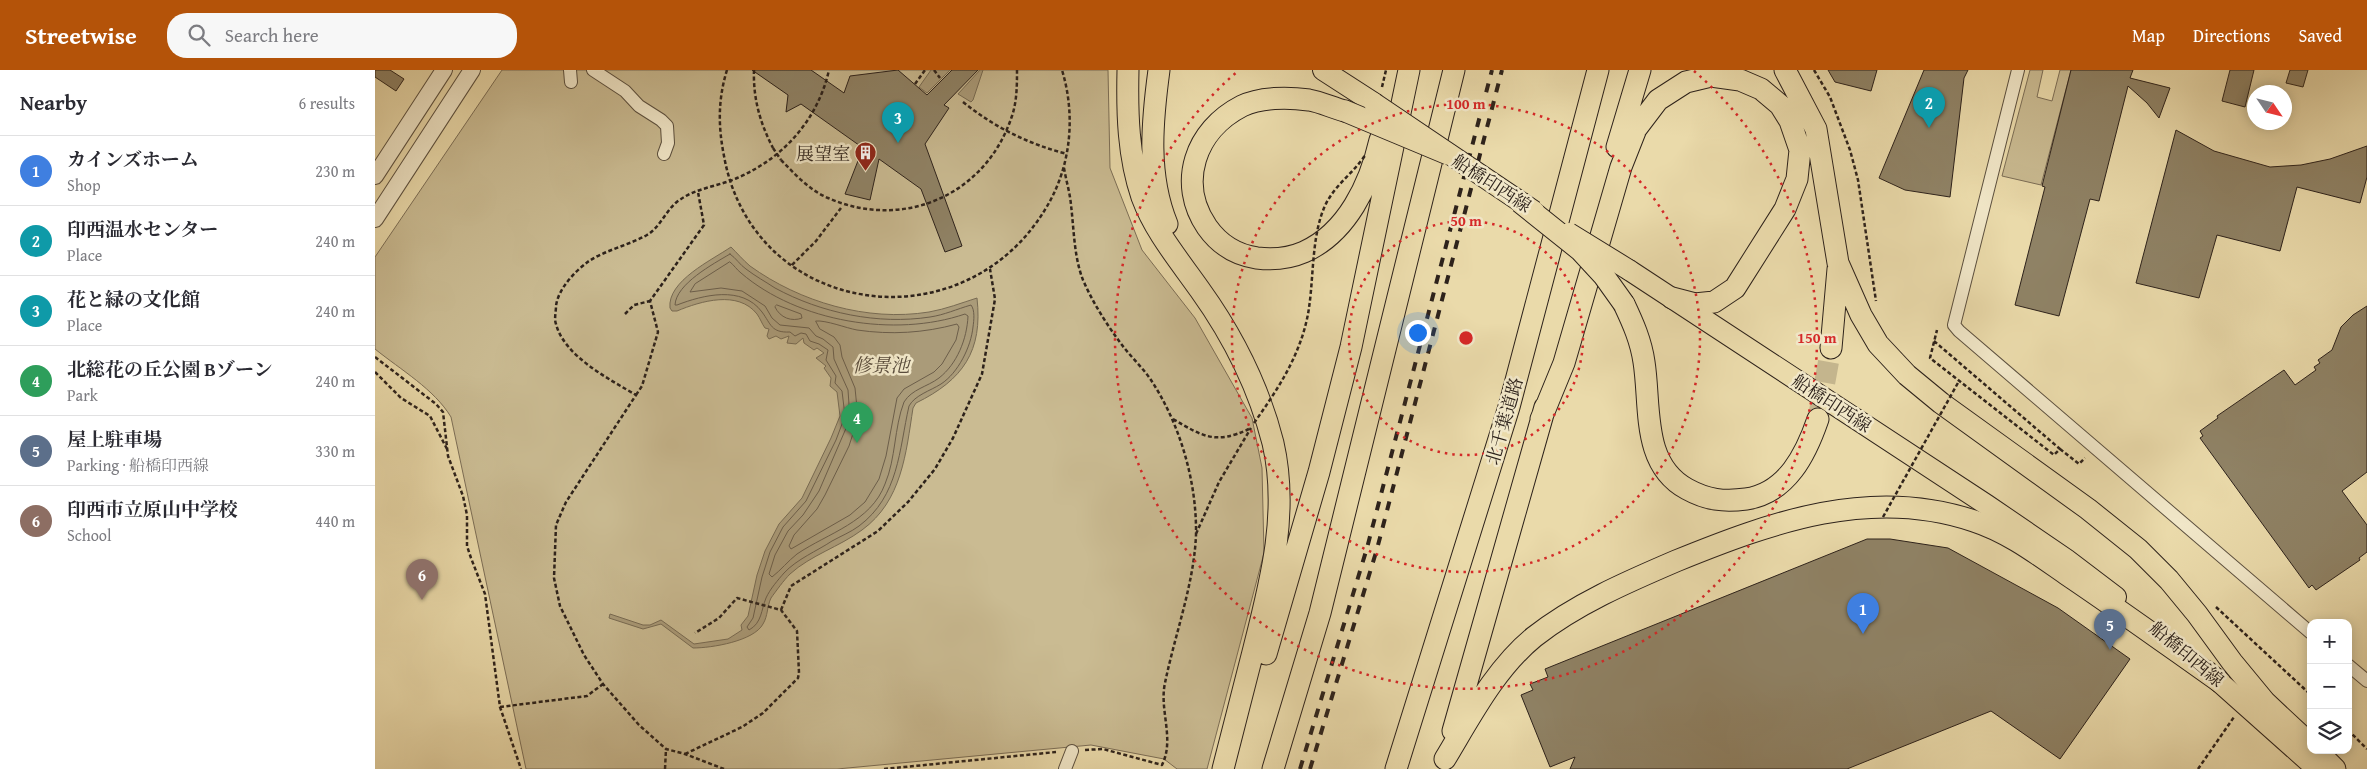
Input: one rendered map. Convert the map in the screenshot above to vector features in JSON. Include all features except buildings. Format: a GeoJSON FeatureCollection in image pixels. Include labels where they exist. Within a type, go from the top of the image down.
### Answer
{"type":"FeatureCollection","features":[{"type":"Feature","properties":{"kind":"highway"},"geometry":{"type":"LineString","coordinates":[[1128,70],[1129,136],[1142,198],[1161,235],[1200,289]]}},
{"type":"Feature","properties":{"kind":"highway"},"geometry":{"type":"LineString","coordinates":[[1159,70],[1152,152],[1156,188],[1165,218],[1179,251],[1245,364],[1273,443],[1277,476],[1279,512],[1273,572],[1223,769]]}},
{"type":"Feature","properties":{"kind":"highway"},"geometry":{"type":"LineString","coordinates":[[1397,70],[1374,169],[1355,204],[1340,224],[1318,246],[1289,259],[1265,259],[1242,256],[1216,240],[1198,213],[1192,184],[1194,160],[1203,142],[1218,122],[1243,106],[1272,98],[1309,100],[1345,111],[1448,154]]}},
{"type":"Feature","properties":{"kind":"highway"},"geometry":{"type":"LineString","coordinates":[[1230,769],[1279,612],[1346,366],[1409,70]]}},
{"type":"Feature","properties":{"kind":"highway"},"geometry":{"type":"LineString","coordinates":[[1273,769],[1320,613],[1454,70]]}},
{"type":"Feature","properties":{"kind":"highway","name":"北千葉道路"},"geometry":{"type":"LineString","coordinates":[[1396,769],[1509,407],[1598,70]]}},
{"type":"Feature","properties":{"kind":"highway","name":"北千葉道路"},"geometry":{"type":"LineString","coordinates":[[1443,764],[1640,70]]}},
{"type":"Feature","properties":{"kind":"highway"},"geometry":{"type":"LineString","coordinates":[[1785,70],[1816,129],[1838,263],[1831,348]]}},
{"type":"Feature","properties":{"kind":"highway"},"geometry":{"type":"LineString","coordinates":[[1541,419],[1564,363],[1621,167],[1636,129],[1658,100],[1686,82],[1711,76],[1740,80],[1761,89],[1780,105],[1790,121],[1800,150],[1797,179],[1785,209],[1735,288],[1714,302],[1695,304],[1672,298]]}},
{"type":"Feature","properties":{"kind":"highway"},"geometry":{"type":"LineString","coordinates":[[1520,202],[1579,250],[1604,276],[1624,304],[1637,330],[1644,362],[1651,435],[1664,470],[1678,484],[1701,496],[1727,502],[1757,497],[1782,483],[1800,462],[1810,444],[1818,419]]}},
{"type":"Feature","properties":{"kind":"highway"},"geometry":{"type":"LineString","coordinates":[[1838,263],[1861,316],[1878,344],[1907,375],[1941,403],[2089,509],[2138,550],[2175,587],[2265,702],[2307,741]]}},
{"type":"Feature","properties":{"kind":"highway"},"geometry":{"type":"LineString","coordinates":[[1443,764],[1503,668],[1534,638],[1577,608],[1637,577],[1771,525],[1825,512],[1868,506],[1912,507],[1975,521],[2020,543],[2220,682]]}},
{"type":"Feature","properties":{"kind":"highway"},"geometry":{"type":"LineString","coordinates":[[2320,754],[2335,769]]}},
{"type":"Feature","properties":{"kind":"main road","name":"船橋印西線"},"geometry":{"type":"LineString","coordinates":[[1323,70],[1520,202],[1672,298],[2066,559],[2141,616],[2220,682],[2317,769]]}},
{"type":"Feature","properties":{"kind":"street"},"geometry":{"type":"LineString","coordinates":[[375,176],[444,70]]}},
{"type":"Feature","properties":{"kind":"street"},"geometry":{"type":"LineString","coordinates":[[375,218],[472,70]]}},
{"type":"Feature","properties":{"kind":"street"},"geometry":{"type":"LineString","coordinates":[[593,70],[625,91],[639,106],[667,126],[668,143],[664,154]]}},
{"type":"Feature","properties":{"kind":"street"},"geometry":{"type":"LineString","coordinates":[[2018,70],[1954,325],[1966,338],[2307,630]]}},
{"type":"Feature","properties":{"kind":"street"},"geometry":{"type":"LineString","coordinates":[[2352,668],[2367,680]]}},
{"type":"Feature","properties":{"kind":"street"},"geometry":{"type":"LineString","coordinates":[[1065,769],[1073,750]]}},
{"type":"Feature","properties":{"kind":"path"},"geometry":{"type":"LineString","coordinates":[[727,70],[719,107],[719,131],[728,180],[743,211],[763,240],[792,265],[820,282],[854,293],[889,298],[924,295],[958,286],[990,269],[1015,250],[1036,226],[1053,198],[1067,154],[1070,120],[1068,96],[1062,70]]}},
{"type":"Feature","properties":{"kind":"path"},"geometry":{"type":"LineString","coordinates":[[754,70],[756,103],[765,133],[781,160],[801,182],[827,198],[859,208],[892,210],[923,206],[939,200],[963,186],[994,154],[1013,114],[1017,70]]}},
{"type":"Feature","properties":{"kind":"path"},"geometry":{"type":"LineString","coordinates":[[636,395],[574,354],[569,348],[560,337],[555,322],[557,299],[569,279],[589,261],[650,234],[680,199],[766,163],[788,145],[812,116],[829,70]]}},
{"type":"Feature","properties":{"kind":"path"},"geometry":{"type":"LineString","coordinates":[[915,84],[925,70]]}},
{"type":"Feature","properties":{"kind":"path"},"geometry":{"type":"LineString","coordinates":[[934,70],[940,78]]}},
{"type":"Feature","properties":{"kind":"path"},"geometry":{"type":"LineString","coordinates":[[1815,70],[1830,97],[1856,172],[1876,300],[1879,308]]}},
{"type":"Feature","properties":{"kind":"path"},"geometry":{"type":"LineString","coordinates":[[963,102],[980,116],[1006,131],[1038,146],[1067,154]]}},
{"type":"Feature","properties":{"kind":"path"},"geometry":{"type":"LineString","coordinates":[[1196,535],[1219,482],[1250,429],[1284,379],[1302,338],[1308,314],[1323,211],[1330,194],[1366,154]]}},
{"type":"Feature","properties":{"kind":"path"},"geometry":{"type":"LineString","coordinates":[[884,769],[1073,750],[1103,749],[1163,764],[1168,753],[1164,686],[1191,574],[1196,535],[1189,472],[1173,419],[1150,379],[1102,316],[1083,279],[1073,237],[1071,203],[1064,168]]}},
{"type":"Feature","properties":{"kind":"path"},"geometry":{"type":"LineString","coordinates":[[625,314],[634,305],[650,301],[704,225],[698,192]]}},
{"type":"Feature","properties":{"kind":"path"},"geometry":{"type":"LineString","coordinates":[[792,265],[816,241],[841,208]]}},
{"type":"Feature","properties":{"kind":"path"},"geometry":{"type":"LineString","coordinates":[[781,610],[791,586],[878,532],[908,502],[935,469],[957,430],[983,374],[995,299],[990,269]]}},
{"type":"Feature","properties":{"kind":"path"},"geometry":{"type":"LineString","coordinates":[[650,301],[658,332],[642,386],[566,502],[556,524],[554,578],[560,606],[584,655],[603,684],[639,725],[666,749],[685,754],[723,769]]}},
{"type":"Feature","properties":{"kind":"path"},"geometry":{"type":"LineString","coordinates":[[1937,330],[1930,358],[2054,455],[2059,449]]}},
{"type":"Feature","properties":{"kind":"path"},"geometry":{"type":"LineString","coordinates":[[1934,341],[2059,449],[2079,464],[2087,457]]}},
{"type":"Feature","properties":{"kind":"path"},"geometry":{"type":"LineString","coordinates":[[375,357],[436,404],[443,412],[447,450]]}},
{"type":"Feature","properties":{"kind":"path"},"geometry":{"type":"LineString","coordinates":[[375,372],[401,398],[430,416],[447,450],[467,515],[469,552],[485,594],[499,707],[521,769]]}},
{"type":"Feature","properties":{"kind":"path"},"geometry":{"type":"LineString","coordinates":[[1883,517],[1959,380]]}},
{"type":"Feature","properties":{"kind":"path"},"geometry":{"type":"LineString","coordinates":[[1943,392],[1951,398]]}},
{"type":"Feature","properties":{"kind":"path"},"geometry":{"type":"LineString","coordinates":[[1253,416],[1256,428]]}},
{"type":"Feature","properties":{"kind":"path"},"geometry":{"type":"LineString","coordinates":[[1173,419],[1209,438],[1223,439],[1250,429]]}},
{"type":"Feature","properties":{"kind":"path"},"geometry":{"type":"LineString","coordinates":[[1874,518],[1893,517]]}},
{"type":"Feature","properties":{"kind":"path"},"geometry":{"type":"LineString","coordinates":[[685,754],[741,727],[763,713],[798,678],[797,631],[781,610],[737,598],[719,618],[695,633]]}},
{"type":"Feature","properties":{"kind":"path"},"geometry":{"type":"LineString","coordinates":[[2214,604],[2307,691]]}},
{"type":"Feature","properties":{"kind":"path"},"geometry":{"type":"LineString","coordinates":[[499,707],[587,696],[603,684]]}},
{"type":"Feature","properties":{"kind":"path"},"geometry":{"type":"LineString","coordinates":[[2198,769],[2235,716]]}},
{"type":"Feature","properties":{"kind":"path"},"geometry":{"type":"LineString","coordinates":[[2352,734],[2367,749]]}},
{"type":"Feature","properties":{"kind":"path"},"geometry":{"type":"LineString","coordinates":[[665,769],[666,749]]}},
{"type":"Feature","properties":{"kind":"shaded area"},"geometry":{"type":"Polygon","coordinates":[[[502,70],[1108,70],[1110,168],[1142,250],[1195,318],[1252,418],[1262,468],[1264,553],[1207,769],[1177,769],[1164,759],[1091,745],[837,769],[526,769],[451,417],[436,398],[416,380],[375,349],[375,257],[502,70]]]}},
{"type":"Feature","properties":{"kind":"shaded area"},"geometry":{"type":"Polygon","coordinates":[[[2030,70],[2043,70],[2037,97],[2052,101],[2060,70],[2071,70],[2041,185],[2002,176],[2030,70]]]}},
{"type":"Feature","properties":{"kind":"water"},"geometry":{"type":"Polygon","coordinates":[[[931,70],[950,70],[927,93],[919,87],[931,70]]]}},
{"type":"Feature","properties":{"kind":"water"},"geometry":{"type":"Polygon","coordinates":[[[980,70],[983,70],[971,102],[958,94],[980,70]]]}},
{"type":"Feature","properties":{"kind":"water","name":"修景池"},"geometry":{"type":"Polygon","coordinates":[[[731,247],[750,266],[790,290],[812,299],[858,311],[882,314],[929,312],[977,298],[977,334],[973,348],[958,374],[932,394],[916,403],[913,408],[908,442],[900,475],[886,505],[875,518],[853,536],[798,567],[790,574],[771,598],[765,621],[751,635],[711,647],[693,648],[661,624],[643,629],[609,618],[610,614],[643,625],[650,625],[661,620],[694,644],[728,639],[742,630],[741,625],[748,616],[757,575],[765,551],[779,524],[802,498],[840,416],[837,392],[830,386],[831,378],[824,368],[826,366],[816,358],[824,353],[817,348],[814,350],[804,343],[803,338],[796,344],[787,343],[789,336],[781,339],[776,336],[769,339],[767,336],[769,329],[765,328],[757,314],[740,302],[719,300],[708,301],[677,311],[672,311],[670,308],[671,298],[683,280],[731,247]]]}},
{"type":"Feature","properties":{"kind":"tunnel"},"geometry":{"type":"LineString","coordinates":[[1819,414],[1831,348]]}},
{"type":"Feature","properties":{"kind":"railway"},"geometry":{"type":"LineString","coordinates":[[1300,769],[1367,548],[1492,70]]}},
{"type":"Feature","properties":{"kind":"railway"},"geometry":{"type":"LineString","coordinates":[[1310,769],[1377,549],[1502,70]]}},
{"type":"Feature","properties":{"kind":"place","name":"印西温水センター"},"geometry":{"type":"Point","coordinates":[1929,128]}},
{"type":"Feature","properties":{"kind":"place","name":"花と緑の文化館"},"geometry":{"type":"Point","coordinates":[898,143]}},
{"type":"Feature","properties":{"kind":"place","name":"展望室"},"geometry":{"type":"Point","coordinates":[866,172]}},
{"type":"Feature","properties":{"kind":"place","name":"北総花の丘公園 Bゾーン"},"geometry":{"type":"Point","coordinates":[857,443]}},
{"type":"Feature","properties":{"kind":"place","name":"印西市立原山中学校"},"geometry":{"type":"Point","coordinates":[422,600]}},
{"type":"Feature","properties":{"kind":"place","name":"カインズホーム"},"geometry":{"type":"Point","coordinates":[1863,634]}},
{"type":"Feature","properties":{"kind":"place","name":"屋上駐車場"},"geometry":{"type":"Point","coordinates":[2110,650]}}]}
